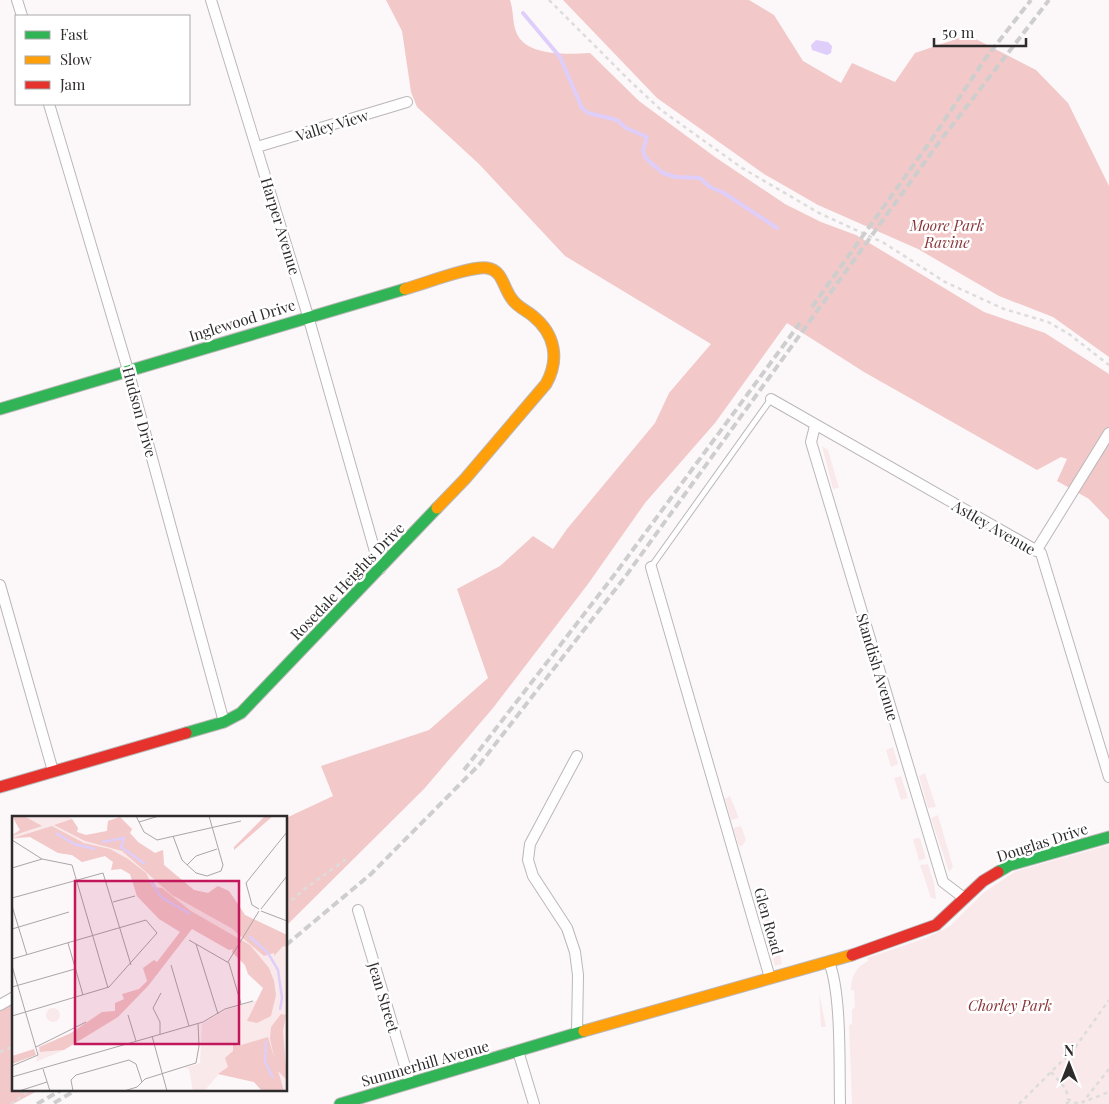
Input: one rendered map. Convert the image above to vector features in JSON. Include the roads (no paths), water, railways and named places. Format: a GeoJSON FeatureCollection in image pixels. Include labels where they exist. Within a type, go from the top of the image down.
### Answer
{"type":"FeatureCollection","features":[{"type":"Feature","properties":{"kind":"street"},"geometry":{"type":"LineString","coordinates":[[17,0],[22,15]]}},
{"type":"Feature","properties":{"kind":"street","name":"Harper Avenue"},"geometry":{"type":"LineString","coordinates":[[211,0],[308,316],[380,569]]}},
{"type":"Feature","properties":{"kind":"street","name":"Valley View"},"geometry":{"type":"LineString","coordinates":[[257,147],[407,102]]}},
{"type":"Feature","properties":{"kind":"street","name":"Hudson Drive"},"geometry":{"type":"LineString","coordinates":[[49,105],[128,370],[224,722]]}},
{"type":"Feature","properties":{"kind":"street","name":"Inglewood Drive"},"geometry":{"type":"LineString","coordinates":[[0,408],[308,316],[477,268],[494,269]]}},
{"type":"Feature","properties":{"kind":"street","name":"Rosedale Heights Drive"},"geometry":{"type":"LineString","coordinates":[[0,787],[224,722],[241,713],[465,480],[546,384],[555,367],[556,352],[549,336],[535,318],[513,300],[500,275],[494,269]]}},
{"type":"Feature","properties":{"kind":"street","name":"Astley Avenue"},"geometry":{"type":"LineString","coordinates":[[772,399],[815,426],[1041,553],[1109,778]]}},
{"type":"Feature","properties":{"kind":"street","name":"Standish Avenue"},"geometry":{"type":"LineString","coordinates":[[815,426],[811,442],[943,882],[964,898]]}},
{"type":"Feature","properties":{"kind":"street"},"geometry":{"type":"LineString","coordinates":[[1036,550],[1109,433]]}},
{"type":"Feature","properties":{"kind":"street","name":"Glen Road"},"geometry":{"type":"LineString","coordinates":[[518,1051],[770,978],[651,567]]}},
{"type":"Feature","properties":{"kind":"street"},"geometry":{"type":"LineString","coordinates":[[1,591],[53,771]]}},
{"type":"Feature","properties":{"kind":"street"},"geometry":{"type":"LineString","coordinates":[[576,1033],[578,975],[575,952],[567,928],[533,876],[528,860],[530,844],[577,756]]}},
{"type":"Feature","properties":{"kind":"street","name":"Douglas Drive"},"geometry":{"type":"LineString","coordinates":[[770,978],[829,962],[928,929],[943,920],[982,881],[1010,865],[1109,837]]}},
{"type":"Feature","properties":{"kind":"street","name":"Jean Street"},"geometry":{"type":"LineString","coordinates":[[358,910],[410,1084]]}},
{"type":"Feature","properties":{"kind":"street"},"geometry":{"type":"LineString","coordinates":[[829,962],[833,972],[838,1025],[840,1104]]}},
{"type":"Feature","properties":{"kind":"street"},"geometry":{"type":"LineString","coordinates":[[0,1005],[12,998]]}},
{"type":"Feature","properties":{"kind":"street"},"geometry":{"type":"LineString","coordinates":[[518,1051],[534,1104]]}},
{"type":"Feature","properties":{"kind":"street","name":"Summerhill Avenue"},"geometry":{"type":"LineString","coordinates":[[340,1104],[518,1051]]}},
{"type":"Feature","properties":{"kind":"lane"},"geometry":{"type":"LineString","coordinates":[[651,567],[772,399]]}},
{"type":"Feature","properties":{"kind":"waterway"},"geometry":{"type":"LineString","coordinates":[[523,13],[560,57],[582,108],[588,113],[617,120],[626,128],[647,137],[643,150],[645,157],[663,173],[676,177],[700,178],[710,187],[724,193],[777,228]]}},
{"type":"Feature","properties":{"kind":"railway"},"geometry":{"type":"LineString","coordinates":[[812,307],[932,139],[985,59],[1031,0]]}},
{"type":"Feature","properties":{"kind":"railway"},"geometry":{"type":"LineString","coordinates":[[288,943],[371,874],[479,765],[625,577],[940,141],[1049,0]]}},
{"type":"Feature","properties":{"kind":"railway"},"geometry":{"type":"LineString","coordinates":[[464,770],[615,574],[800,323]]}},
{"type":"Feature","properties":{"kind":"railway"},"geometry":{"type":"LineString","coordinates":[[37,1104],[58,1092]]}},
{"type":"Feature","properties":{"kind":"railway"},"geometry":{"type":"LineString","coordinates":[[54,1103],[73,1092]]}},
{"type":"Feature","properties":{"kind":"park label","name":"Moore Park Ravine"},"geometry":{"type":"Point","coordinates":[947,234]}},
{"type":"Feature","properties":{"kind":"park label","name":"Chorley Park"},"geometry":{"type":"Point","coordinates":[1010,1005]}}]}
